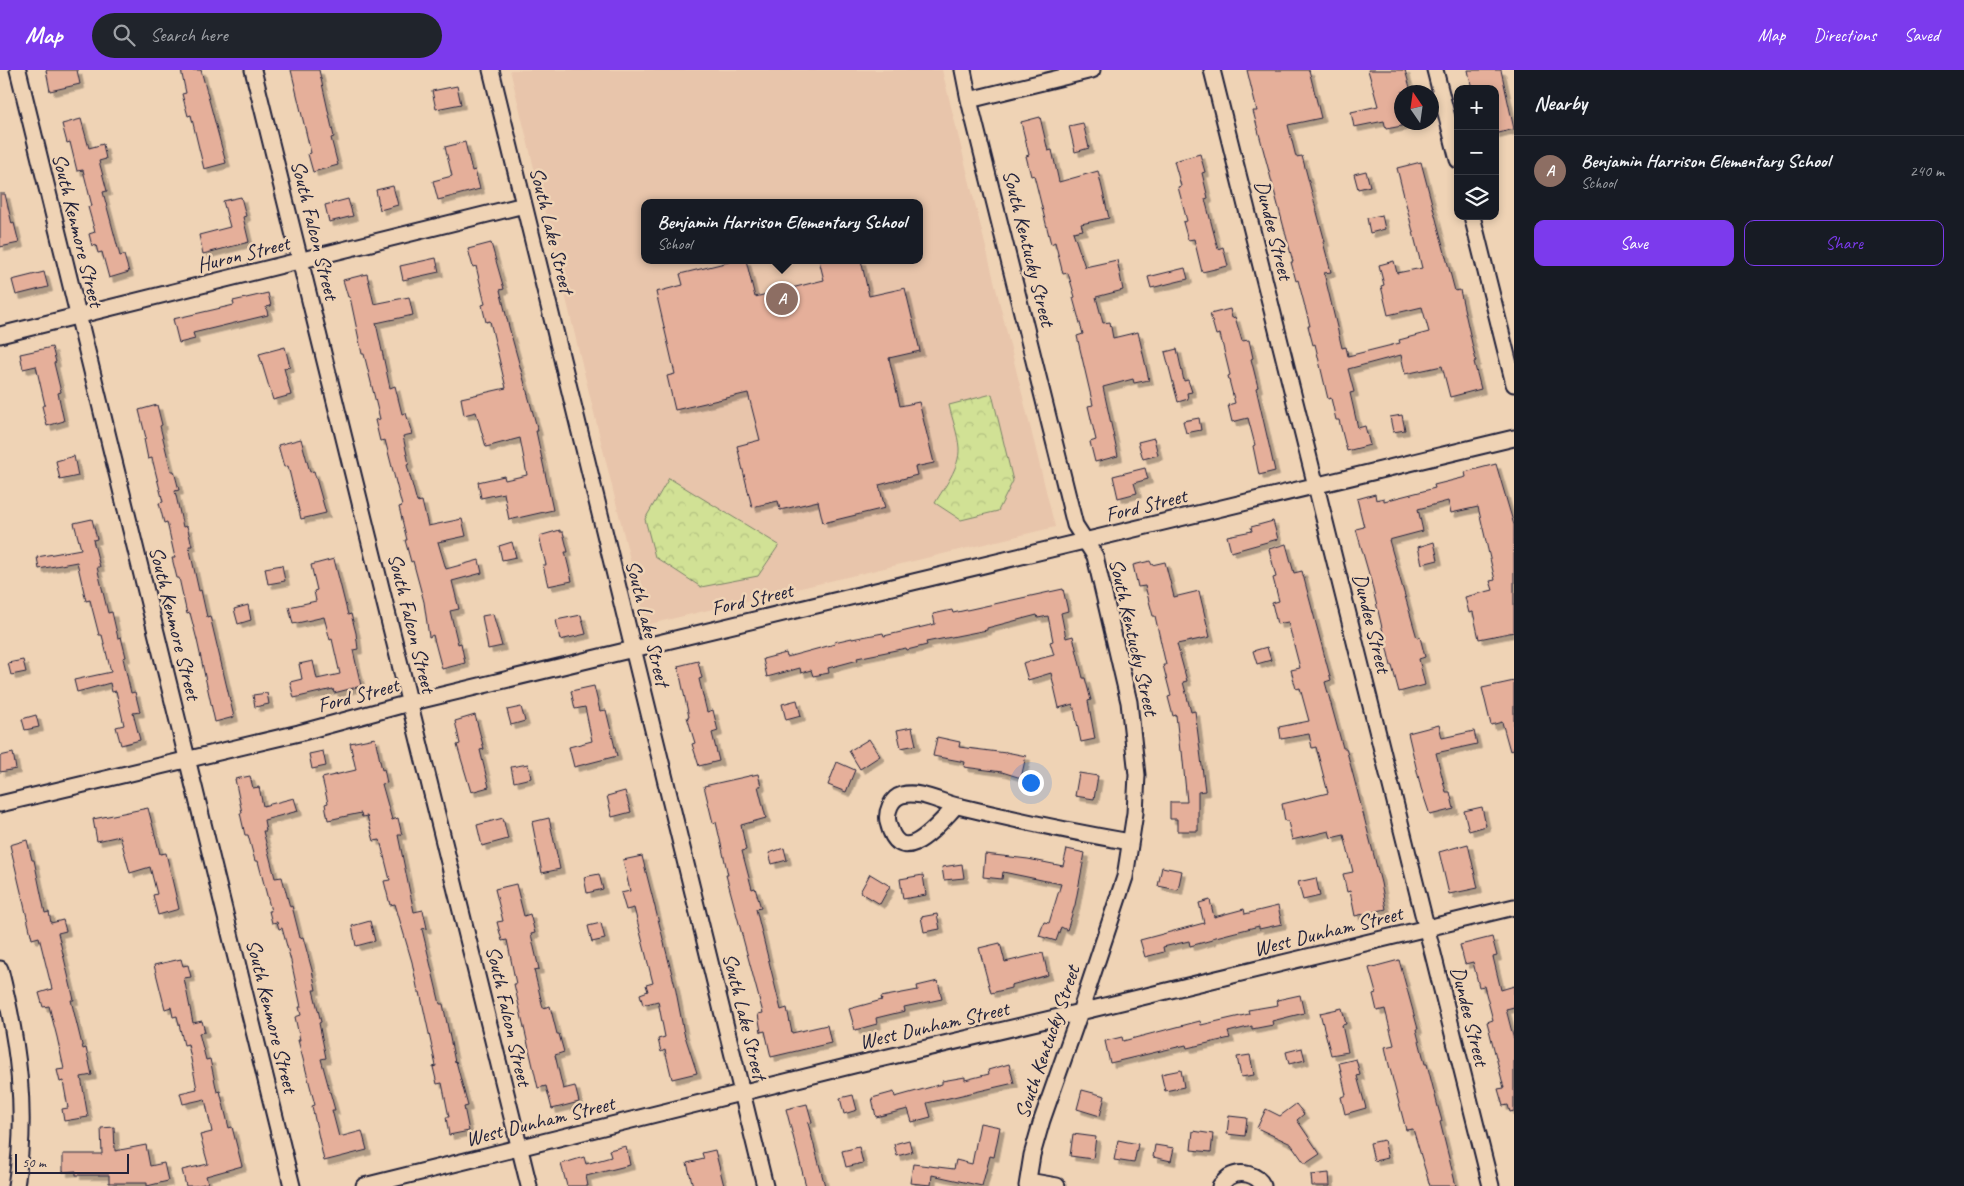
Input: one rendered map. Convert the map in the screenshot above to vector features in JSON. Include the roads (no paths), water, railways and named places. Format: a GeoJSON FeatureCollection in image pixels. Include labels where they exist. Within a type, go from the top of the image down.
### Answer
{"type":"FeatureCollection","features":[{"type":"Feature","properties":{"kind":"street","name":"South Kenmore Street"},"geometry":{"type":"LineString","coordinates":[[18,70],[292,1186]]}},
{"type":"Feature","properties":{"kind":"street","name":"South Falcon Street"},"geometry":{"type":"LineString","coordinates":[[253,70],[529,1186]]}},
{"type":"Feature","properties":{"kind":"street","name":"South Lake Street"},"geometry":{"type":"LineString","coordinates":[[491,70],[765,1186]]}},
{"type":"Feature","properties":{"kind":"street","name":"South Kentucky Street"},"geometry":{"type":"LineString","coordinates":[[963,70],[1075,525],[1095,556],[1131,712],[1137,775],[1135,813],[1125,877],[1042,1120],[1027,1183]]}},
{"type":"Feature","properties":{"kind":"street"},"geometry":{"type":"LineString","coordinates":[[969,100],[1092,70]]}},
{"type":"Feature","properties":{"kind":"street","name":"Dundee Street"},"geometry":{"type":"LineString","coordinates":[[1212,70],[1491,1186]]}},
{"type":"Feature","properties":{"kind":"street"},"geometry":{"type":"LineString","coordinates":[[1435,70],[1454,144]]}},
{"type":"Feature","properties":{"kind":"street","name":"Huron Street"},"geometry":{"type":"LineString","coordinates":[[0,335],[301,262],[524,205]]}},
{"type":"Feature","properties":{"kind":"street"},"geometry":{"type":"LineString","coordinates":[[1473,220],[1514,384]]}},
{"type":"Feature","properties":{"kind":"street","name":"Ford Street"},"geometry":{"type":"LineString","coordinates":[[0,804],[299,733],[409,703],[1514,438]]}},
{"type":"Feature","properties":{"kind":"street"},"geometry":{"type":"LineString","coordinates":[[956,806],[1130,842]]}},
{"type":"Feature","properties":{"kind":"street","name":"West Dunham Street"},"geometry":{"type":"LineString","coordinates":[[364,1186],[1514,907]]}},
{"type":"Feature","properties":{"kind":"street"},"geometry":{"type":"LineString","coordinates":[[0,969],[12,1018],[19,1068],[22,1115],[21,1159],[16,1186]]}},
{"type":"Feature","properties":{"kind":"street"},"geometry":{"type":"LineString","coordinates":[[1220,1186],[1230,1177],[1241,1173],[1255,1177],[1263,1186]]}},
{"type":"Feature","properties":{"kind":"street"},"geometry":{"type":"LineString","coordinates":[[1027,1183],[1057,1186]]}},
{"type":"Feature","properties":{"kind":"place","name":"Benjamin Harrison Elementary School"},"geometry":{"type":"Point","coordinates":[782,299]}}]}
